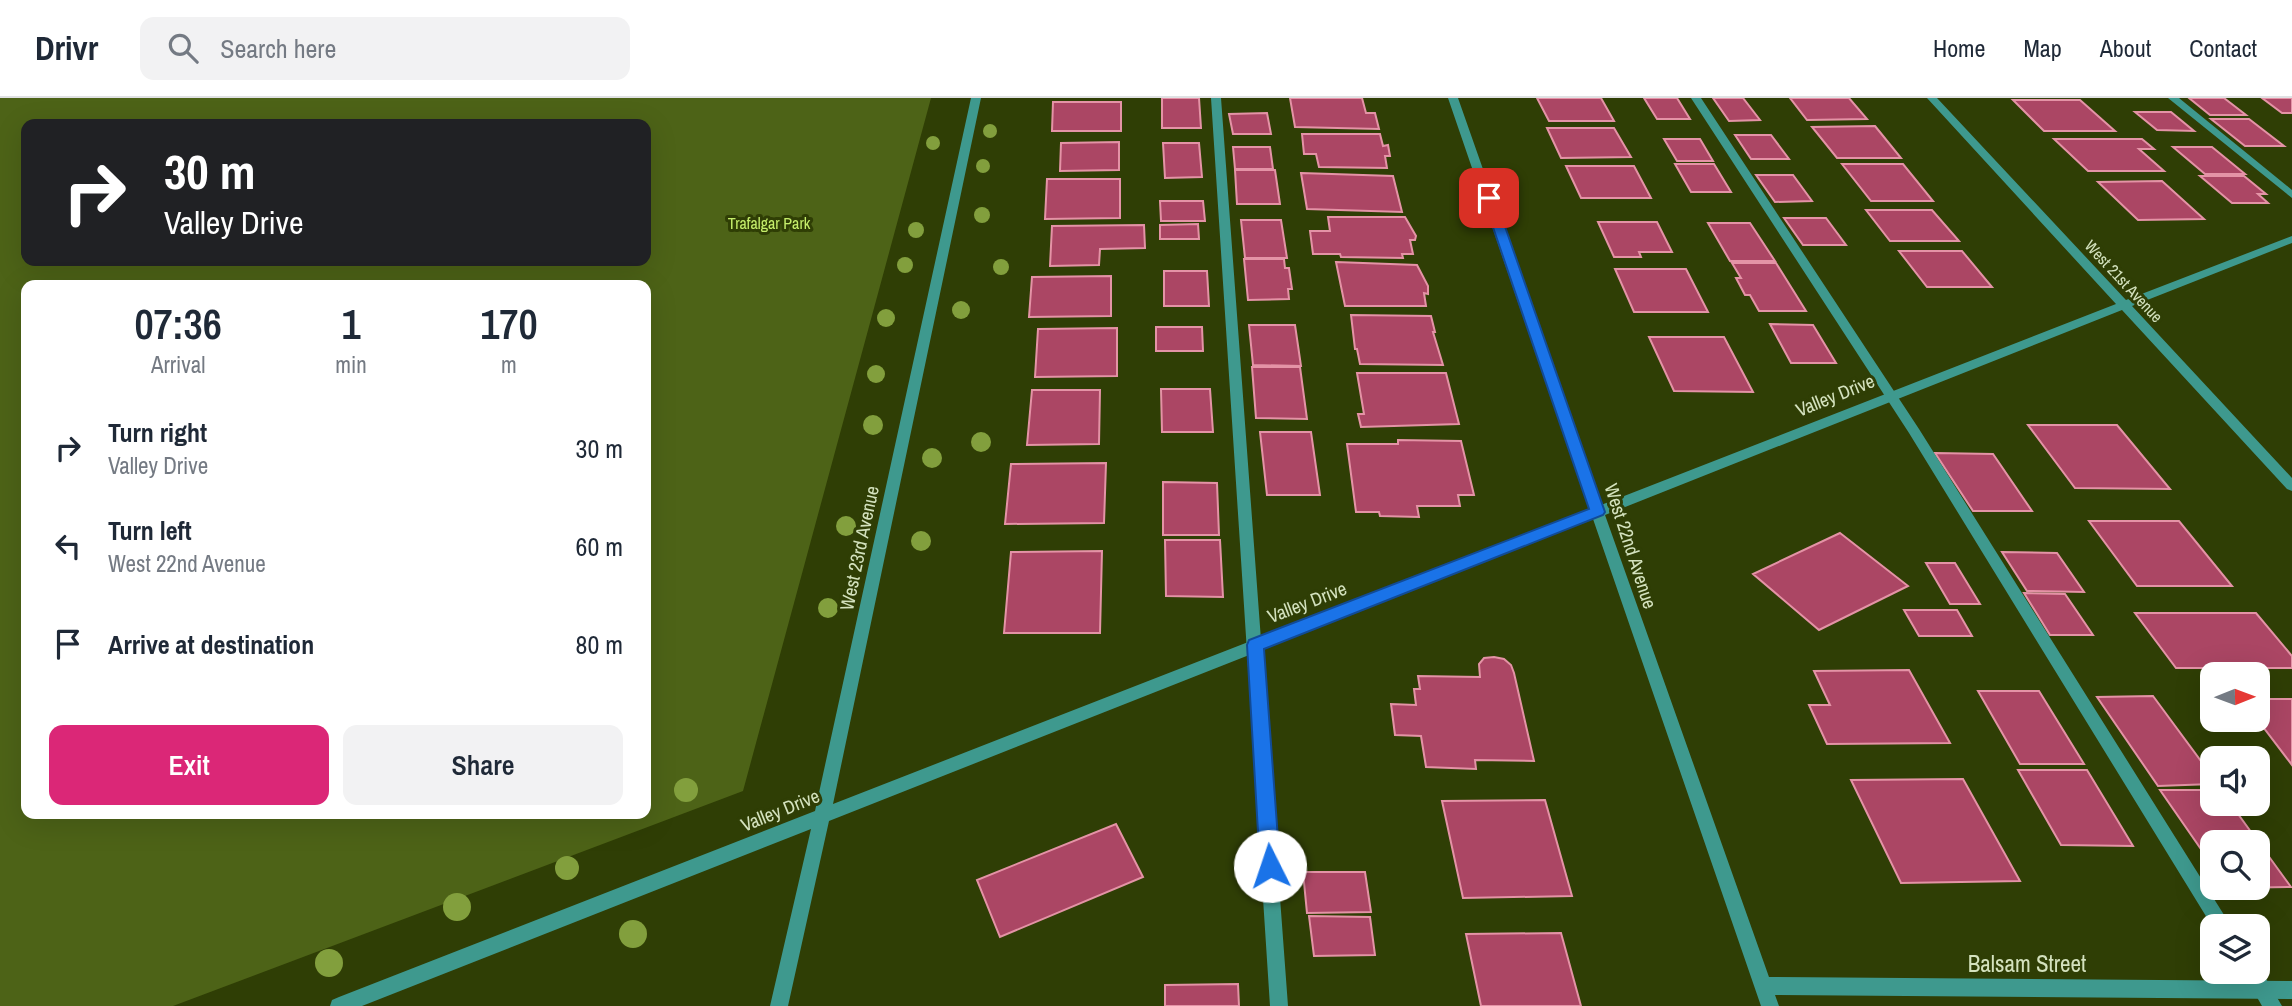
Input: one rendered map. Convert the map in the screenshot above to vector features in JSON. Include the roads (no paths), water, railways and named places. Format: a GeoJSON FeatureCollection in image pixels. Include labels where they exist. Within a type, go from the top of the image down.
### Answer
{"type":"FeatureCollection","features":[{"type":"Feature","properties":{"kind":"street","name":"West 23rd Avenue"},"geometry":{"type":"LineString","coordinates":[[779,1006],[976,98]]}},
{"type":"Feature","properties":{"kind":"street"},"geometry":{"type":"LineString","coordinates":[[1216,98],[1279,1006]]}},
{"type":"Feature","properties":{"kind":"street","name":"West 22nd Avenue"},"geometry":{"type":"LineString","coordinates":[[1454,98],[1610,556],[1770,1006]]}},
{"type":"Feature","properties":{"kind":"street"},"geometry":{"type":"LineString","coordinates":[[1696,98],[1891,396],[2215,914]]}},
{"type":"Feature","properties":{"kind":"street","name":"West 21st Avenue"},"geometry":{"type":"LineString","coordinates":[[1932,98],[2292,486]]}},
{"type":"Feature","properties":{"kind":"street"},"geometry":{"type":"LineString","coordinates":[[2173,98],[2292,195]]}},
{"type":"Feature","properties":{"kind":"street","name":"Valley Drive"},"geometry":{"type":"LineString","coordinates":[[339,1006],[2292,239]]}},
{"type":"Feature","properties":{"kind":"street","name":"Balsam Street"},"geometry":{"type":"LineString","coordinates":[[1762,986],[2268,998],[2292,990]]}},
{"type":"Feature","properties":{"kind":"park label","name":"Trafalgar Park"},"geometry":{"type":"Point","coordinates":[769,223]}}]}
